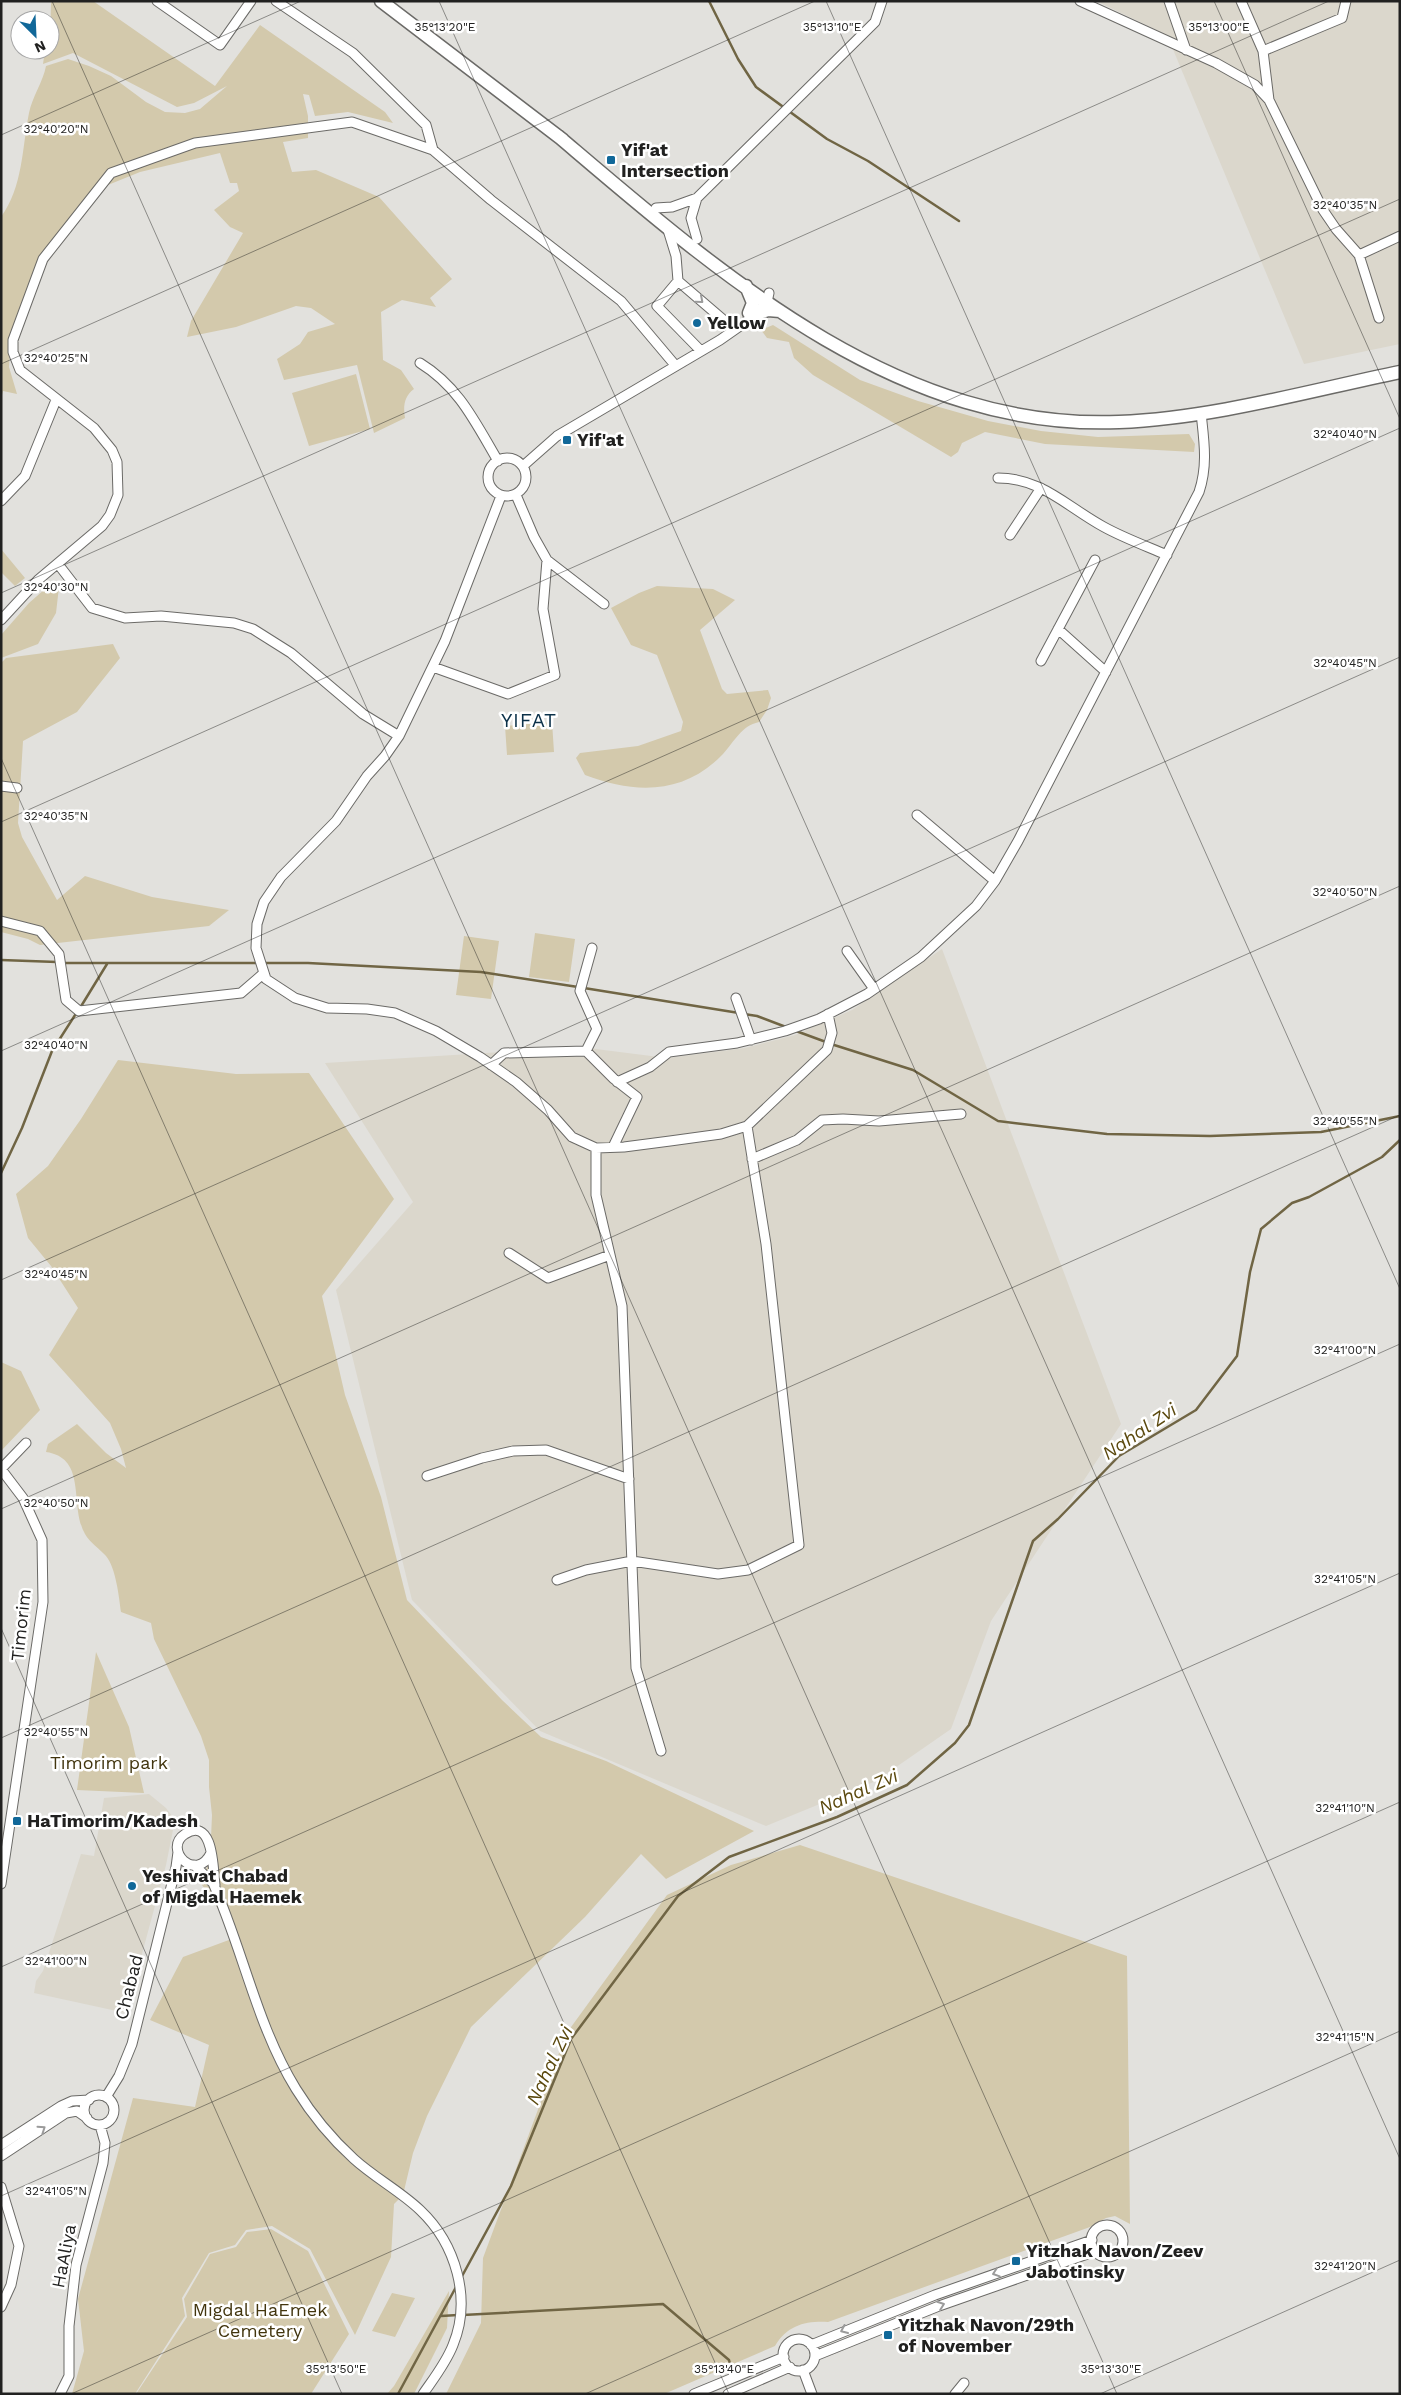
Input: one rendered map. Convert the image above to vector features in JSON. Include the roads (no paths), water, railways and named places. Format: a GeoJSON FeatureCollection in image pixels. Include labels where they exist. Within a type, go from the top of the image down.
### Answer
{"type":"FeatureCollection","features":[{"type":"Feature","properties":{"kind":"highway"},"geometry":{"type":"LineString","coordinates":[[381,1],[697,239],[780,311],[840,349],[925,389],[996,409],[1078,422],[1119,422],[1200,413],[1400,372]]}},
{"type":"Feature","properties":{"kind":"highway"},"geometry":{"type":"LineString","coordinates":[[558,136],[668,227],[746,286],[891,373]]}},
{"type":"Feature","properties":{"kind":"highway"},"geometry":{"type":"LineString","coordinates":[[746,286],[752,303],[753,314],[768,310],[780,311]]}},
{"type":"Feature","properties":{"kind":"street"},"geometry":{"type":"LineString","coordinates":[[157,1],[220,45],[251,1]]}},
{"type":"Feature","properties":{"kind":"street"},"geometry":{"type":"LineString","coordinates":[[276,1],[353,53],[426,125],[433,150]]}},
{"type":"Feature","properties":{"kind":"street"},"geometry":{"type":"LineString","coordinates":[[656,208],[672,208],[697,198],[875,22],[882,1]]}},
{"type":"Feature","properties":{"kind":"street"},"geometry":{"type":"LineString","coordinates":[[1080,1],[1186,50],[1255,85],[1269,100],[1323,210],[1336,229],[1359,255],[1379,318]]}},
{"type":"Feature","properties":{"kind":"street"},"geometry":{"type":"LineString","coordinates":[[1169,1],[1186,50]]}},
{"type":"Feature","properties":{"kind":"street"},"geometry":{"type":"LineString","coordinates":[[1241,1],[1263,51],[1269,100]]}},
{"type":"Feature","properties":{"kind":"street"},"geometry":{"type":"LineString","coordinates":[[1263,51],[1342,18],[1346,1]]}},
{"type":"Feature","properties":{"kind":"street"},"geometry":{"type":"LineString","coordinates":[[1,620],[22,595],[90,537],[110,515],[118,495],[119,477],[114,456],[103,438],[20,370],[13,352],[13,340],[43,260],[111,173],[195,143],[352,122],[433,150],[491,200],[621,302],[675,365]]}},
{"type":"Feature","properties":{"kind":"street"},"geometry":{"type":"LineString","coordinates":[[697,198],[691,218],[697,239]]}},
{"type":"Feature","properties":{"kind":"street"},"geometry":{"type":"LineString","coordinates":[[668,227],[676,256],[678,281],[657,306],[701,350]]}},
{"type":"Feature","properties":{"kind":"street"},"geometry":{"type":"LineString","coordinates":[[1359,255],[1400,236]]}},
{"type":"Feature","properties":{"kind":"street"},"geometry":{"type":"LineString","coordinates":[[678,281],[734,329]]}},
{"type":"Feature","properties":{"kind":"street"},"geometry":{"type":"LineString","coordinates":[[523,466],[557,436],[734,329],[753,314],[766,298]]}},
{"type":"Feature","properties":{"kind":"street"},"geometry":{"type":"LineString","coordinates":[[420,363],[438,375],[466,405],[498,461]]}},
{"type":"Feature","properties":{"kind":"street"},"geometry":{"type":"LineString","coordinates":[[1,501],[25,476],[56,400]]}},
{"type":"Feature","properties":{"kind":"street"},"geometry":{"type":"LineString","coordinates":[[618,1082],[650,1067],[669,1052],[752,1040],[785,1031],[828,1014],[874,989],[921,957],[976,906],[996,881],[1167,555],[1203,480],[1206,456],[1200,413]]}},
{"type":"Feature","properties":{"kind":"street"},"geometry":{"type":"LineString","coordinates":[[514,459],[523,466],[527,479],[522,491],[516,495],[501,496],[491,488],[489,482],[490,470],[498,461],[514,459]]}},
{"type":"Feature","properties":{"kind":"street"},"geometry":{"type":"LineString","coordinates":[[998,478],[1022,480],[1041,488],[1104,527],[1167,555]]}},
{"type":"Feature","properties":{"kind":"street"},"geometry":{"type":"LineString","coordinates":[[1010,535],[1041,488]]}},
{"type":"Feature","properties":{"kind":"street"},"geometry":{"type":"LineString","coordinates":[[516,495],[534,537],[547,560],[604,604]]}},
{"type":"Feature","properties":{"kind":"street"},"geometry":{"type":"LineString","coordinates":[[501,496],[432,667],[399,736],[385,756],[367,776],[336,821],[280,877],[264,902],[257,924],[256,948],[266,979],[295,998],[327,1008],[367,1009],[395,1013],[436,1031],[491,1064],[548,1110],[572,1137],[596,1148],[722,1134],[747,1126],[827,1050],[832,1033],[828,1014]]}},
{"type":"Feature","properties":{"kind":"street"},"geometry":{"type":"LineString","coordinates":[[432,667],[508,694],[554,675],[543,609],[547,560]]}},
{"type":"Feature","properties":{"kind":"street"},"geometry":{"type":"LineString","coordinates":[[1042,661],[1095,560]]}},
{"type":"Feature","properties":{"kind":"street"},"geometry":{"type":"LineString","coordinates":[[58,564],[92,608],[125,618],[161,616],[234,623],[253,629],[291,652],[363,714],[399,736]]}},
{"type":"Feature","properties":{"kind":"street"},"geometry":{"type":"LineString","coordinates":[[1058,630],[1106,672]]}},
{"type":"Feature","properties":{"kind":"street"},"geometry":{"type":"LineString","coordinates":[[1,786],[17,788]]}},
{"type":"Feature","properties":{"kind":"street"},"geometry":{"type":"LineString","coordinates":[[917,815],[996,881]]}},
{"type":"Feature","properties":{"kind":"street"},"geometry":{"type":"LineString","coordinates":[[1,921],[40,931],[59,954],[66,1000],[79,1011],[241,993],[264,973]]}},
{"type":"Feature","properties":{"kind":"street"},"geometry":{"type":"LineString","coordinates":[[586,1051],[597,1029],[580,991],[592,948]]}},
{"type":"Feature","properties":{"kind":"street"},"geometry":{"type":"LineString","coordinates":[[847,951],[874,989]]}},
{"type":"Feature","properties":{"kind":"street"},"geometry":{"type":"LineString","coordinates":[[736,998],[752,1040]]}},
{"type":"Feature","properties":{"kind":"street"},"geometry":{"type":"LineString","coordinates":[[491,1064],[504,1054],[586,1051],[618,1082],[637,1097],[614,1147]]}},
{"type":"Feature","properties":{"kind":"street"},"geometry":{"type":"LineString","coordinates":[[752,1159],[796,1140],[822,1120],[879,1121],[961,1114]]}},
{"type":"Feature","properties":{"kind":"street"},"geometry":{"type":"LineString","coordinates":[[557,1580],[586,1570],[632,1561],[718,1574],[748,1570],[799,1545],[766,1244],[747,1126]]}},
{"type":"Feature","properties":{"kind":"street"},"geometry":{"type":"LineString","coordinates":[[596,1148],[596,1195],[622,1306],[636,1668],[661,1751]]}},
{"type":"Feature","properties":{"kind":"street"},"geometry":{"type":"LineString","coordinates":[[510,1253],[548,1278],[610,1255]]}},
{"type":"Feature","properties":{"kind":"street"},"geometry":{"type":"LineString","coordinates":[[1,1469],[26,1443]]}},
{"type":"Feature","properties":{"kind":"street"},"geometry":{"type":"LineString","coordinates":[[427,1476],[505,1453],[546,1450],[629,1479]]}},
{"type":"Feature","properties":{"kind":"street","name":"Timorim"},"geometry":{"type":"LineString","coordinates":[[1,1469],[23,1498],[42,1540],[43,1602],[1,1884]]}},
{"type":"Feature","properties":{"kind":"street"},"geometry":{"type":"LineString","coordinates":[[216,1891],[210,1842],[207,1837],[192,1831],[182,1836],[179,1841],[178,1852],[184,1862],[193,1865],[208,1877],[216,1891],[277,2054],[305,2102],[354,2159],[422,2212],[439,2233],[451,2254],[460,2287],[458,2330],[449,2356],[424,2394]]}},
{"type":"Feature","properties":{"kind":"street","name":"Chabad"},"geometry":{"type":"LineString","coordinates":[[106,2097],[119,2076],[132,2044],[173,1880],[178,1852]]}},
{"type":"Feature","properties":{"kind":"street"},"geometry":{"type":"LineString","coordinates":[[173,1880],[184,1868],[205,1862],[211,1853]]}},
{"type":"Feature","properties":{"kind":"street"},"geometry":{"type":"LineString","coordinates":[[1,2145],[61,2106],[72,2102],[89,2100],[99,2096],[106,2097],[110,2100],[114,2110],[110,2120],[100,2125],[92,2123],[77,2112],[66,2113],[1,2156]]}},
{"type":"Feature","properties":{"kind":"street"},"geometry":{"type":"LineString","coordinates":[[86,2118],[84,2110],[89,2100]]}},
{"type":"Feature","properties":{"kind":"street","name":"HaAliya"},"geometry":{"type":"LineString","coordinates":[[60,2394],[69,2376],[69,2326],[76,2265],[103,2163],[105,2143],[100,2125]]}},
{"type":"Feature","properties":{"kind":"street"},"geometry":{"type":"LineString","coordinates":[[1,2187],[19,2246],[11,2285],[1,2307]]}},
{"type":"Feature","properties":{"kind":"street"},"geometry":{"type":"LineString","coordinates":[[1,2200],[7,2208]]}},
{"type":"Feature","properties":{"kind":"street"},"geometry":{"type":"LineString","coordinates":[[1106,2225],[1117,2228],[1122,2237],[1121,2248],[1114,2255],[1104,2256],[1096,2251],[1092,2240],[1097,2229],[1106,2225]]}},
{"type":"Feature","properties":{"kind":"street"},"geometry":{"type":"LineString","coordinates":[[811,2345],[926,2298],[1092,2240]]}},
{"type":"Feature","properties":{"kind":"street"},"geometry":{"type":"LineString","coordinates":[[815,2356],[940,2306],[1096,2251]]}},
{"type":"Feature","properties":{"kind":"street"},"geometry":{"type":"LineString","coordinates":[[728,2394],[790,2367],[803,2370],[812,2365],[815,2356],[811,2345],[803,2340],[793,2341],[786,2347],[784,2357],[790,2367]]}},
{"type":"Feature","properties":{"kind":"street"},"geometry":{"type":"LineString","coordinates":[[694,2394],[784,2357]]}},
{"type":"Feature","properties":{"kind":"street"},"geometry":{"type":"LineString","coordinates":[[803,2370],[812,2394]]}},
{"type":"Feature","properties":{"kind":"street"},"geometry":{"type":"LineString","coordinates":[[955,2394],[964,2383]]}},
{"type":"Feature","properties":{"kind":"waterway"},"geometry":{"type":"LineString","coordinates":[[709,1],[738,59],[756,87],[827,139],[868,161],[959,221]]}},
{"type":"Feature","properties":{"kind":"waterway"},"geometry":{"type":"LineString","coordinates":[[1,960],[57,962]]}},
{"type":"Feature","properties":{"kind":"waterway"},"geometry":{"type":"LineString","coordinates":[[63,963],[308,963],[481,972],[578,987]]}},
{"type":"Feature","properties":{"kind":"waterway"},"geometry":{"type":"LineString","coordinates":[[80,1008],[107,964]]}},
{"type":"Feature","properties":{"kind":"waterway"},"geometry":{"type":"LineString","coordinates":[[584,988],[739,1013]]}},
{"type":"Feature","properties":{"kind":"waterway"},"geometry":{"type":"LineString","coordinates":[[1,1173],[22,1128],[52,1051],[77,1012]]}},
{"type":"Feature","properties":{"kind":"waterway"},"geometry":{"type":"LineString","coordinates":[[744,1014],[757,1016],[786,1027]]}},
{"type":"Feature","properties":{"kind":"waterway"},"geometry":{"type":"LineString","coordinates":[[796,1031],[826,1042]]}},
{"type":"Feature","properties":{"kind":"waterway"},"geometry":{"type":"LineString","coordinates":[[831,1044],[913,1070],[998,1121],[1107,1134],[1210,1136],[1321,1132],[1400,1116]]}},
{"type":"Feature","properties":{"kind":"waterway","name":"Nahal Zvi"},"geometry":{"type":"LineString","coordinates":[[461,2278],[511,2186],[571,2039],[678,1896],[729,1857],[837,1817],[907,1785],[955,1743],[969,1725],[1033,1541],[1058,1519],[1119,1456],[1196,1410],[1237,1356],[1250,1272],[1261,1229],[1292,1203],[1309,1197],[1382,1157],[1400,1140]]}},
{"type":"Feature","properties":{"kind":"waterway","name":"Nahal Zvi"},"geometry":{"type":"LineString","coordinates":[[398,2394],[456,2287]]}},
{"type":"Feature","properties":{"kind":"waterway"},"geometry":{"type":"LineString","coordinates":[[463,2315],[663,2304],[729,2360],[733,2375]]}},
{"type":"Feature","properties":{"kind":"waterway"},"geometry":{"type":"LineString","coordinates":[[441,2316],[458,2315]]}},
{"type":"Feature","properties":{"kind":"place","name":"Yif'at Intersection"},"geometry":{"type":"Point","coordinates":[611,160]}},
{"type":"Feature","properties":{"kind":"place","name":"Yellow"},"geometry":{"type":"Point","coordinates":[697,323]}},
{"type":"Feature","properties":{"kind":"place","name":"Yif'at"},"geometry":{"type":"Point","coordinates":[567,440]}},
{"type":"Feature","properties":{"kind":"place","name":"HaTimorim/Kadesh"},"geometry":{"type":"Point","coordinates":[17,1821]}},
{"type":"Feature","properties":{"kind":"place","name":"Yeshivat Chabad of Migdal Haemek"},"geometry":{"type":"Point","coordinates":[132,1886]}},
{"type":"Feature","properties":{"kind":"place","name":"Yitzhak Navon/Zeev Jabotinsky"},"geometry":{"type":"Point","coordinates":[1016,2261]}},
{"type":"Feature","properties":{"kind":"place","name":"Yitzhak Navon/29th of November"},"geometry":{"type":"Point","coordinates":[888,2335]}},
{"type":"Feature","properties":{"kind":"district","name":"YIFAT"},"geometry":{"type":"Point","coordinates":[529,720]}},
{"type":"Feature","properties":{"kind":"park label","name":"Timorim park"},"geometry":{"type":"Point","coordinates":[109,1763]}},
{"type":"Feature","properties":{"kind":"park label","name":"Migdal HaEmek Cemetery"},"geometry":{"type":"Point","coordinates":[260,2320]}}]}
